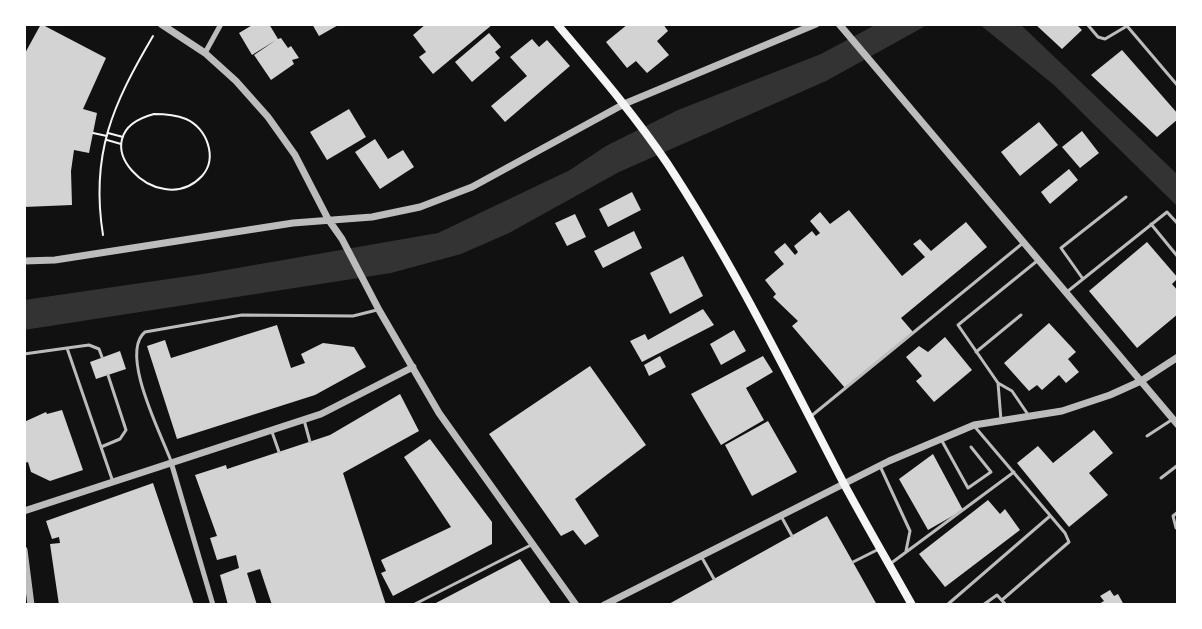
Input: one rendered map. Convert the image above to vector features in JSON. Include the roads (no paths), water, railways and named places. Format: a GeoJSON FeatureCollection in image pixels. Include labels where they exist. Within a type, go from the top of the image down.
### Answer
{"type":"FeatureCollection","features":[{"type":"Feature","properties":{"kind":"main road"},"geometry":{"type":"LineString","coordinates":[[557,24],[624,104],[666,161],[735,275],[844,483],[912,605]]}},
{"type":"Feature","properties":{"kind":"street"},"geometry":{"type":"LineString","coordinates":[[161,24],[173,27],[236,81],[268,117],[296,155],[328,219],[342,239],[379,310],[439,413],[576,605]]}},
{"type":"Feature","properties":{"kind":"street"},"geometry":{"type":"LineString","coordinates":[[205,54],[221,24]]}},
{"type":"Feature","properties":{"kind":"street"},"geometry":{"type":"LineString","coordinates":[[24,261],[55,260],[328,219],[372,217],[410,209],[472,187],[624,104],[816,24]]}},
{"type":"Feature","properties":{"kind":"street"},"geometry":{"type":"LineString","coordinates":[[839,24],[1175,422]]}},
{"type":"Feature","properties":{"kind":"street"},"geometry":{"type":"LineString","coordinates":[[604,605],[880,465],[974,425],[1062,411],[1141,381],[1178,357]]}},
{"type":"Feature","properties":{"kind":"street"},"geometry":{"type":"LineString","coordinates":[[24,511],[321,414],[413,367]]}},
{"type":"Feature","properties":{"kind":"street"},"geometry":{"type":"LineString","coordinates":[[171,462],[213,605]]}},
{"type":"Feature","properties":{"kind":"street"},"geometry":{"type":"LineString","coordinates":[[24,550],[31,605]]}},
{"type":"Feature","properties":{"kind":"lane"},"geometry":{"type":"LineString","coordinates":[[1087,24],[1098,37],[1106,39],[1128,25],[1178,86]]}},
{"type":"Feature","properties":{"kind":"lane"},"geometry":{"type":"LineString","coordinates":[[1083,279],[1061,248],[1126,197]]}},
{"type":"Feature","properties":{"kind":"lane"},"geometry":{"type":"LineString","coordinates":[[1066,292],[1167,212],[1178,224]]}},
{"type":"Feature","properties":{"kind":"lane"},"geometry":{"type":"LineString","coordinates":[[1151,224],[1178,257]]}},
{"type":"Feature","properties":{"kind":"lane"},"geometry":{"type":"LineString","coordinates":[[810,417],[1024,243]]}},
{"type":"Feature","properties":{"kind":"lane"},"geometry":{"type":"LineString","coordinates":[[1029,416],[1012,391],[998,383],[958,325],[1039,260]]}},
{"type":"Feature","properties":{"kind":"lane"},"geometry":{"type":"LineString","coordinates":[[171,462],[136,369],[135,344],[145,332],[242,315],[353,316],[379,310]]}},
{"type":"Feature","properties":{"kind":"lane"},"geometry":{"type":"LineString","coordinates":[[976,352],[1022,315]]}},
{"type":"Feature","properties":{"kind":"lane"},"geometry":{"type":"LineString","coordinates":[[24,354],[89,345],[99,349],[102,357]]}},
{"type":"Feature","properties":{"kind":"lane"},"geometry":{"type":"LineString","coordinates":[[67,348],[113,482]]}},
{"type":"Feature","properties":{"kind":"lane"},"geometry":{"type":"LineString","coordinates":[[101,447],[120,439],[126,430],[108,375]]}},
{"type":"Feature","properties":{"kind":"lane"},"geometry":{"type":"LineString","coordinates":[[998,383],[1001,420]]}},
{"type":"Feature","properties":{"kind":"lane"},"geometry":{"type":"LineString","coordinates":[[304,420],[310,442]]}},
{"type":"Feature","properties":{"kind":"lane"},"geometry":{"type":"LineString","coordinates":[[1147,436],[1175,422]]}},
{"type":"Feature","properties":{"kind":"lane"},"geometry":{"type":"LineString","coordinates":[[974,425],[1050,515],[1069,543],[1002,600]]}},
{"type":"Feature","properties":{"kind":"lane"},"geometry":{"type":"LineString","coordinates":[[271,430],[279,452]]}},
{"type":"Feature","properties":{"kind":"lane"},"geometry":{"type":"LineString","coordinates":[[941,439],[968,488],[991,472],[971,447]]}},
{"type":"Feature","properties":{"kind":"lane"},"geometry":{"type":"LineString","coordinates":[[880,465],[910,531],[905,553]]}},
{"type":"Feature","properties":{"kind":"lane"},"geometry":{"type":"LineString","coordinates":[[1161,478],[1178,465]]}},
{"type":"Feature","properties":{"kind":"lane"},"geometry":{"type":"LineString","coordinates":[[890,565],[1014,472]]}},
{"type":"Feature","properties":{"kind":"lane"},"geometry":{"type":"LineString","coordinates":[[1176,528],[1173,516],[1178,512]]}},
{"type":"Feature","properties":{"kind":"lane"},"geometry":{"type":"LineString","coordinates":[[780,515],[792,536]]}},
{"type":"Feature","properties":{"kind":"lane"},"geometry":{"type":"LineString","coordinates":[[947,605],[1050,515]]}},
{"type":"Feature","properties":{"kind":"lane"},"geometry":{"type":"LineString","coordinates":[[413,605],[532,544]]}},
{"type":"Feature","properties":{"kind":"lane"},"geometry":{"type":"LineString","coordinates":[[853,562],[880,548]]}},
{"type":"Feature","properties":{"kind":"lane"},"geometry":{"type":"LineString","coordinates":[[700,555],[714,579]]}},
{"type":"Feature","properties":{"kind":"lane"},"geometry":{"type":"LineString","coordinates":[[983,605],[997,595],[1006,605]]}}]}
